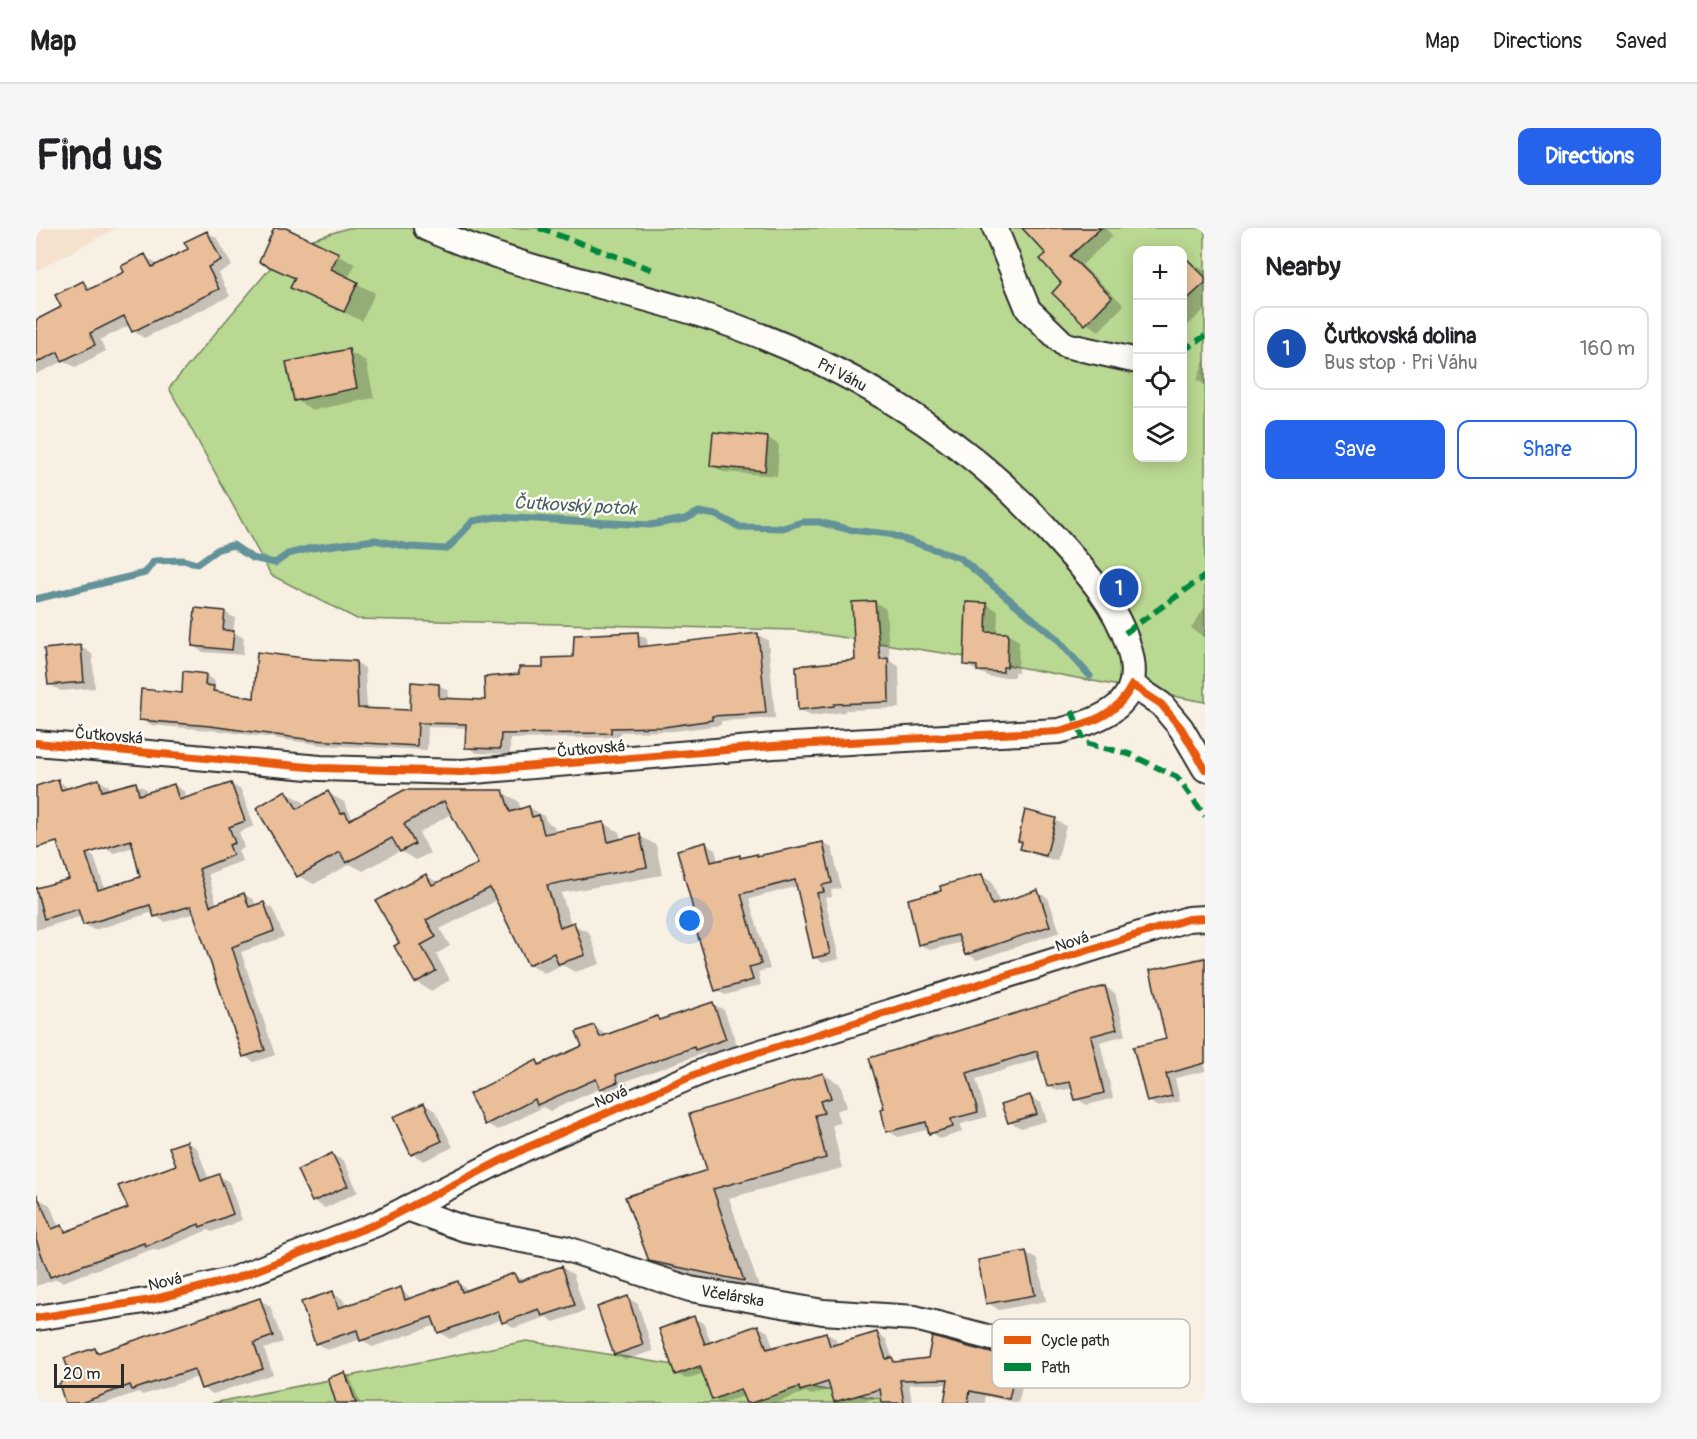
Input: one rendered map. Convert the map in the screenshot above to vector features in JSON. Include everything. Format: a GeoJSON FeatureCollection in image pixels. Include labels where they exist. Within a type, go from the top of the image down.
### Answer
{"type":"FeatureCollection","features":[{"type":"Feature","properties":{"kind":"street","name":"Pri Váhu"},"geometry":{"type":"LineString","coordinates":[[426,228],[497,258],[696,313],[741,328],[816,360],[885,398],[966,453],[1007,488],[1071,555],[1110,606],[1125,633],[1134,670],[1132,685]]}},
{"type":"Feature","properties":{"kind":"street"},"geometry":{"type":"LineString","coordinates":[[995,228],[1028,309],[1065,345],[1133,360]]}},
{"type":"Feature","properties":{"kind":"street","name":"Čutkovská"},"geometry":{"type":"LineString","coordinates":[[36,743],[320,768],[462,772],[774,746],[1059,731],[1085,724],[1117,708],[1132,685]]}},
{"type":"Feature","properties":{"kind":"street"},"geometry":{"type":"LineString","coordinates":[[1132,685],[1161,704],[1181,728],[1205,769]]}},
{"type":"Feature","properties":{"kind":"street","name":"Nová"},"geometry":{"type":"LineString","coordinates":[[36,1318],[151,1300],[234,1279],[376,1224],[526,1148],[713,1067],[1188,919],[1205,918]]}},
{"type":"Feature","properties":{"kind":"street","name":"Včelárska"},"geometry":{"type":"LineString","coordinates":[[407,1208],[465,1229],[564,1248],[690,1288],[823,1312],[915,1318],[992,1338]]}},
{"type":"Feature","properties":{"kind":"shaded area"},"geometry":{"type":"Polygon","coordinates":[[[36,228],[116,228],[36,271],[36,228]]]}},
{"type":"Feature","properties":{"kind":"green space"},"geometry":{"type":"Polygon","coordinates":[[[348,228],[1205,228],[1205,702],[949,654],[795,630],[357,619],[271,575],[169,388],[288,247],[348,228]]]}},
{"type":"Feature","properties":{"kind":"green space"},"geometry":{"type":"Polygon","coordinates":[[[527,1341],[907,1403],[212,1403],[527,1341]]]}},
{"type":"Feature","properties":{"kind":"building"},"geometry":{"type":"Polygon","coordinates":[[[274,228],[286,228],[339,253],[331,269],[358,282],[344,312],[290,288],[295,278],[259,262],[274,228]]]}},
{"type":"Feature","properties":{"kind":"building"},"geometry":{"type":"Polygon","coordinates":[[[1022,228],[1101,228],[1070,256],[1112,297],[1085,325],[1052,293],[1061,283],[1040,259],[1046,254],[1022,228]]]}},
{"type":"Feature","properties":{"kind":"building"},"geometry":{"type":"Polygon","coordinates":[[[207,231],[221,260],[208,267],[219,289],[132,332],[124,316],[90,333],[95,345],[62,361],[58,352],[36,363],[36,320],[61,307],[55,295],[83,281],[88,290],[124,272],[121,266],[145,254],[152,267],[188,249],[184,242],[207,231]]]}},
{"type":"Feature","properties":{"kind":"building"},"geometry":{"type":"Polygon","coordinates":[[[1187,259],[1205,277],[1205,283],[1187,299],[1187,259]]]}},
{"type":"Feature","properties":{"kind":"building"},"geometry":{"type":"Polygon","coordinates":[[[349,349],[357,388],[294,401],[286,362],[349,349]]]}},
{"type":"Feature","properties":{"kind":"building"},"geometry":{"type":"Polygon","coordinates":[[[713,432],[768,437],[765,471],[710,466],[713,432]]]}},
{"type":"Feature","properties":{"kind":"building"},"geometry":{"type":"Polygon","coordinates":[[[875,601],[880,659],[888,658],[889,702],[834,704],[834,706],[798,710],[796,666],[855,660],[852,602],[875,601]]]}},
{"type":"Feature","properties":{"kind":"building"},"geometry":{"type":"Polygon","coordinates":[[[966,602],[987,603],[986,632],[1008,633],[1007,667],[1003,667],[1003,672],[977,671],[977,666],[964,665],[966,602]]]}},
{"type":"Feature","properties":{"kind":"building"},"geometry":{"type":"Polygon","coordinates":[[[195,608],[225,611],[223,630],[234,631],[232,650],[192,646],[195,608]]]}},
{"type":"Feature","properties":{"kind":"building"},"geometry":{"type":"Polygon","coordinates":[[[638,632],[639,647],[758,633],[766,713],[712,716],[712,720],[664,727],[611,728],[611,733],[501,734],[500,749],[465,748],[466,724],[418,723],[417,746],[312,740],[210,726],[139,720],[141,689],[182,693],[183,671],[206,674],[205,685],[214,686],[213,691],[254,698],[257,652],[312,659],[356,661],[358,708],[410,710],[411,682],[439,684],[439,698],[485,700],[484,677],[519,674],[519,667],[543,667],[543,658],[573,657],[574,635],[638,632]]]}},
{"type":"Feature","properties":{"kind":"building"},"geometry":{"type":"Polygon","coordinates":[[[81,645],[84,682],[48,685],[44,649],[81,645]]]}},
{"type":"Feature","properties":{"kind":"building"},"geometry":{"type":"Polygon","coordinates":[[[58,779],[61,790],[99,779],[102,791],[136,782],[139,795],[174,784],[179,800],[231,783],[245,821],[229,827],[235,843],[229,845],[233,855],[199,869],[210,906],[244,893],[249,907],[264,902],[274,931],[232,947],[265,1050],[243,1057],[191,906],[154,917],[150,905],[83,925],[78,909],[44,919],[36,888],[69,879],[57,842],[36,848],[36,786],[58,779]],[[131,840],[86,854],[98,890],[140,877],[131,840]]]}},
{"type":"Feature","properties":{"kind":"building"},"geometry":{"type":"Polygon","coordinates":[[[286,790],[297,809],[328,791],[341,814],[345,812],[349,820],[404,790],[503,790],[510,812],[529,806],[532,817],[539,815],[544,834],[604,822],[608,842],[640,834],[647,867],[547,885],[560,927],[574,922],[585,955],[558,964],[554,953],[528,965],[490,888],[455,905],[426,920],[436,937],[421,945],[436,971],[415,983],[394,946],[399,943],[376,901],[426,874],[432,885],[478,864],[444,801],[404,824],[415,844],[400,852],[392,838],[346,863],[340,852],[297,877],[256,808],[286,790]]]}},
{"type":"Feature","properties":{"kind":"building"},"geometry":{"type":"Polygon","coordinates":[[[1025,810],[1056,818],[1046,856],[1020,849],[1022,842],[1018,841],[1025,810]]]}},
{"type":"Feature","properties":{"kind":"building"},"geometry":{"type":"Polygon","coordinates":[[[706,842],[711,862],[740,855],[740,858],[757,854],[757,856],[823,842],[832,883],[822,885],[824,892],[817,893],[830,954],[813,958],[795,880],[741,894],[761,964],[749,967],[753,980],[715,991],[697,933],[677,850],[706,842]]]}},
{"type":"Feature","properties":{"kind":"building"},"geometry":{"type":"Polygon","coordinates":[[[982,874],[992,905],[1038,890],[1050,926],[965,955],[958,935],[918,945],[908,899],[941,891],[940,886],[982,874]]]}},
{"type":"Feature","properties":{"kind":"building"},"geometry":{"type":"Polygon","coordinates":[[[1205,958],[1205,1063],[1166,1074],[1172,1096],[1147,1102],[1133,1047],[1166,1039],[1150,970],[1205,958]]]}},
{"type":"Feature","properties":{"kind":"building"},"geometry":{"type":"Polygon","coordinates":[[[1105,986],[1117,1029],[1091,1036],[1104,1093],[1075,1100],[1070,1082],[1047,1086],[1037,1051],[967,1073],[978,1112],[951,1119],[953,1127],[929,1134],[926,1122],[886,1132],[881,1109],[884,1108],[869,1058],[1105,986]]]}},
{"type":"Feature","properties":{"kind":"building"},"geometry":{"type":"Polygon","coordinates":[[[713,1002],[726,1039],[695,1050],[694,1047],[616,1075],[618,1082],[600,1089],[596,1079],[537,1105],[535,1099],[485,1125],[469,1094],[537,1060],[539,1065],[582,1046],[576,1032],[594,1025],[600,1037],[657,1016],[659,1020],[713,1002]]]}},
{"type":"Feature","properties":{"kind":"building"},"geometry":{"type":"Polygon","coordinates":[[[823,1073],[831,1098],[820,1101],[824,1113],[815,1115],[826,1158],[713,1189],[744,1281],[649,1261],[625,1197],[707,1170],[689,1114],[823,1073]]]}},
{"type":"Feature","properties":{"kind":"building"},"geometry":{"type":"Polygon","coordinates":[[[1030,1095],[1037,1114],[1008,1123],[1001,1104],[1030,1095]]]}},
{"type":"Feature","properties":{"kind":"building"},"geometry":{"type":"Polygon","coordinates":[[[424,1103],[442,1141],[411,1155],[393,1117],[424,1103]]]}},
{"type":"Feature","properties":{"kind":"building"},"geometry":{"type":"Polygon","coordinates":[[[187,1141],[201,1181],[219,1174],[233,1214],[200,1227],[199,1224],[146,1246],[144,1243],[50,1277],[36,1240],[36,1193],[52,1229],[62,1225],[65,1232],[128,1208],[118,1186],[176,1165],[169,1147],[187,1141]]]}},
{"type":"Feature","properties":{"kind":"building"},"geometry":{"type":"Polygon","coordinates":[[[332,1153],[348,1186],[312,1202],[297,1170],[332,1153]]]}},
{"type":"Feature","properties":{"kind":"building"},"geometry":{"type":"Polygon","coordinates":[[[1026,1251],[1035,1295],[986,1304],[978,1260],[1026,1251]]]}},
{"type":"Feature","properties":{"kind":"building"},"geometry":{"type":"Polygon","coordinates":[[[562,1266],[575,1305],[542,1316],[539,1309],[502,1323],[498,1311],[438,1333],[432,1317],[360,1341],[357,1330],[315,1344],[301,1302],[333,1291],[338,1308],[401,1287],[405,1300],[458,1281],[462,1292],[514,1273],[518,1282],[562,1266]]]}},
{"type":"Feature","properties":{"kind":"building"},"geometry":{"type":"Polygon","coordinates":[[[628,1296],[643,1345],[614,1355],[597,1307],[628,1296]]]}},
{"type":"Feature","properties":{"kind":"building"},"geometry":{"type":"Polygon","coordinates":[[[260,1298],[273,1336],[254,1343],[263,1369],[201,1389],[194,1369],[132,1390],[130,1385],[81,1403],[65,1403],[59,1384],[70,1374],[64,1358],[95,1348],[97,1353],[260,1298]]]}},
{"type":"Feature","properties":{"kind":"building"},"geometry":{"type":"Polygon","coordinates":[[[694,1316],[705,1344],[758,1325],[767,1349],[826,1332],[830,1346],[877,1332],[886,1359],[892,1357],[894,1362],[928,1358],[932,1337],[992,1353],[992,1388],[1011,1388],[1009,1399],[970,1391],[968,1403],[944,1403],[948,1379],[900,1380],[904,1403],[882,1403],[880,1389],[834,1402],[828,1382],[800,1391],[799,1387],[751,1403],[746,1403],[740,1389],[712,1400],[700,1366],[675,1375],[659,1329],[694,1316]]]}},
{"type":"Feature","properties":{"kind":"building"},"geometry":{"type":"Polygon","coordinates":[[[345,1372],[356,1403],[336,1403],[328,1378],[345,1372]]]}},
{"type":"Feature","properties":{"kind":"waterway","name":"Čutkovský potok"},"geometry":{"type":"LineString","coordinates":[[36,599],[145,573],[154,561],[183,560],[197,564],[218,549],[233,545],[252,558],[275,563],[288,554],[312,548],[375,540],[409,547],[447,549],[473,521],[496,517],[650,525],[685,519],[699,512],[716,515],[740,527],[783,528],[802,522],[819,522],[851,530],[889,534],[960,558],[1056,638],[1090,676]]}},
{"type":"Feature","properties":{"kind":"marked path"},"geometry":{"type":"LineString","coordinates":[[539,228],[656,271]]}},
{"type":"Feature","properties":{"kind":"marked path"},"geometry":{"type":"LineString","coordinates":[[1187,348],[1205,336]]}},
{"type":"Feature","properties":{"kind":"marked path"},"geometry":{"type":"LineString","coordinates":[[1125,633],[1205,576]]}},
{"type":"Feature","properties":{"kind":"marked path"},"geometry":{"type":"LineString","coordinates":[[1072,711],[1085,743],[1129,754],[1177,777],[1205,816]]}},
{"type":"Feature","properties":{"kind":"cycle path"},"geometry":{"type":"LineString","coordinates":[[36,743],[320,768],[462,772],[774,746],[1059,731],[1102,717],[1119,704],[1132,685],[1161,704],[1181,728],[1205,769]]}},
{"type":"Feature","properties":{"kind":"cycle path"},"geometry":{"type":"LineString","coordinates":[[36,1318],[151,1300],[234,1279],[376,1224],[526,1148],[713,1067],[1188,919],[1205,918]]}},
{"type":"Feature","properties":{"kind":"place","name":"Čutkovská dolina"},"geometry":{"type":"Point","coordinates":[1119,588]}}]}
